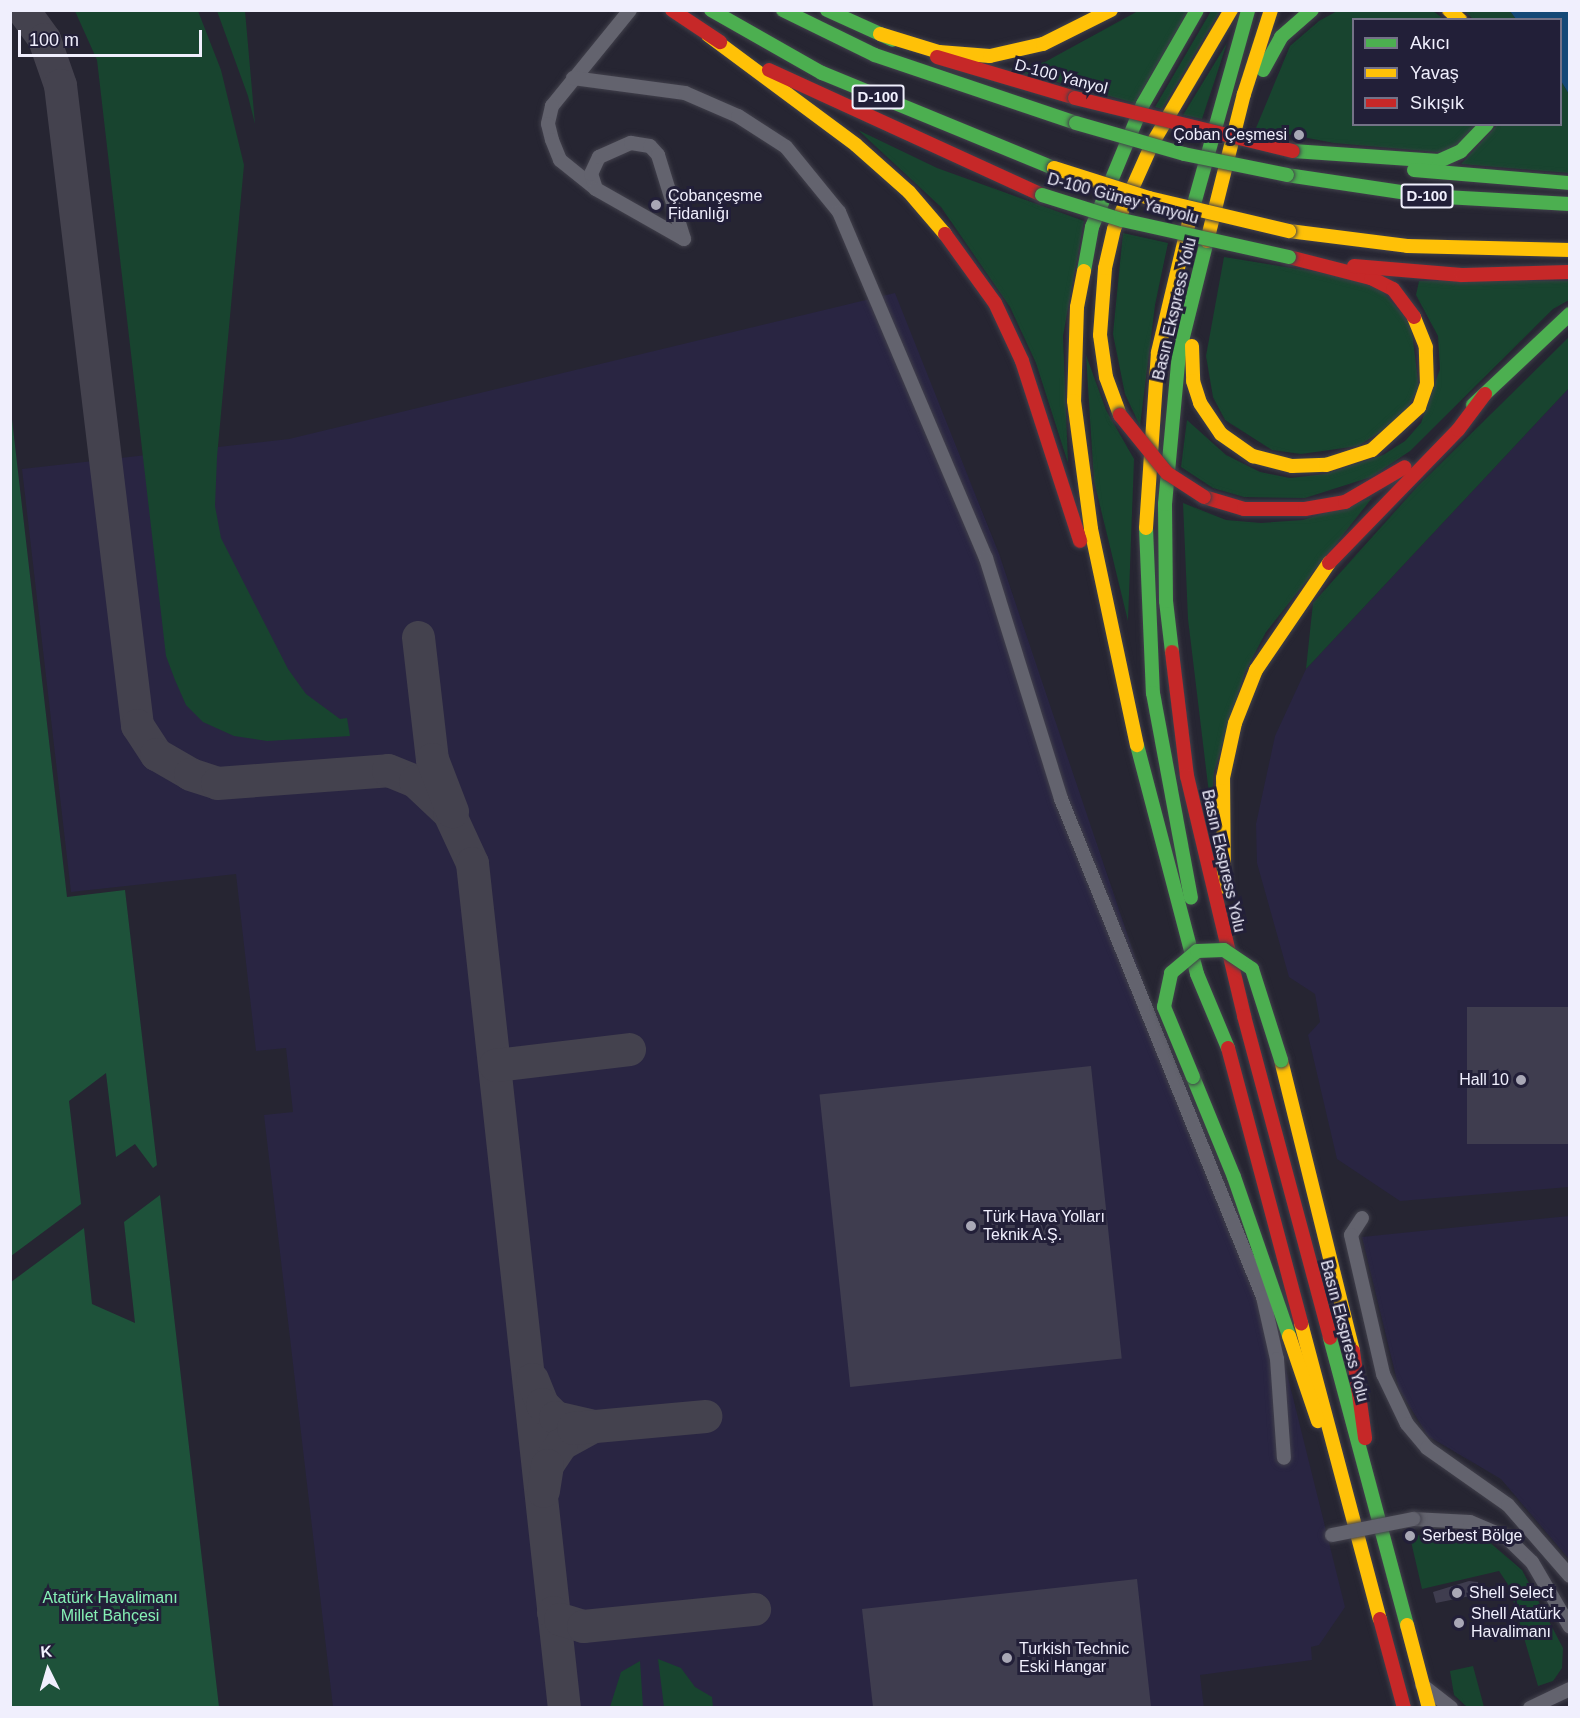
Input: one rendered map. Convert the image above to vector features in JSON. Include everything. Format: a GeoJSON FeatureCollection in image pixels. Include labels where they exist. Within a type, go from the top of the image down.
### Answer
{"type":"FeatureCollection","features":[{"type":"Feature","properties":{"kind":"main road","name":"D-100 Güney Yanyolu"},"geometry":{"type":"LineString","coordinates":[[672,10],[708,35],[797,84],[1042,195],[1122,219],[1289,257],[1426,273],[1569,272]]}},
{"type":"Feature","properties":{"kind":"main road","name":"D-100"},"geometry":{"type":"LineString","coordinates":[[711,10],[822,73],[1053,168],[1169,204],[1289,231],[1407,246],[1569,250]]}},
{"type":"Feature","properties":{"kind":"main road","name":"D-100"},"geometry":{"type":"LineString","coordinates":[[783,10],[875,55],[1076,123],[1184,154],[1287,175],[1439,197],[1569,204]]}},
{"type":"Feature","properties":{"kind":"main road","name":"D-100 Yanyol"},"geometry":{"type":"LineString","coordinates":[[827,10],[880,34],[973,70],[1076,98],[1293,151]]}},
{"type":"Feature","properties":{"kind":"main road"},"geometry":{"type":"LineString","coordinates":[[880,34],[939,52],[990,56],[1042,44],[1112,10]]}},
{"type":"Feature","properties":{"kind":"main road"},"geometry":{"type":"LineString","coordinates":[[1197,10],[1143,104],[1101,199],[1084,252],[1073,364],[1077,441],[1114,639],[1172,886],[1210,1014],[1228,1048]]}},
{"type":"Feature","properties":{"kind":"main road"},"geometry":{"type":"LineString","coordinates":[[1231,10],[1152,144],[1114,229],[1105,268],[1100,335],[1106,377],[1120,415],[1167,473],[1204,497],[1244,509],[1276,512],[1345,502],[1398,473],[1569,314]]}},
{"type":"Feature","properties":{"kind":"main road","name":"Basın Ekspress Yolu"},"geometry":{"type":"LineString","coordinates":[[1248,10],[1197,183],[1166,313],[1154,391],[1144,524],[1160,743],[1228,1048],[1404,1707]]}},
{"type":"Feature","properties":{"kind":"main road","name":"Basın Ekspress Yolu"},"geometry":{"type":"LineString","coordinates":[[1271,10],[1237,126],[1173,390],[1165,504],[1166,601],[1187,776],[1211,893],[1429,1707]]}},
{"type":"Feature","properties":{"kind":"main road"},"geometry":{"type":"LineString","coordinates":[[1237,126],[1270,52],[1312,10]]}},
{"type":"Feature","properties":{"kind":"main road"},"geometry":{"type":"LineString","coordinates":[[708,35],[856,145],[909,192],[995,303],[1023,361],[1093,590],[1114,639]]}},
{"type":"Feature","properties":{"kind":"main road"},"geometry":{"type":"LineString","coordinates":[[1293,151],[1439,161],[1461,151],[1485,126]]}},
{"type":"Feature","properties":{"kind":"main road"},"geometry":{"type":"LineString","coordinates":[[1293,151],[1431,172],[1569,183]]}},
{"type":"Feature","properties":{"kind":"main road"},"geometry":{"type":"LineString","coordinates":[[1202,264],[1191,369],[1195,392],[1209,420],[1237,446],[1274,463],[1306,466],[1351,459],[1388,440],[1419,407],[1428,367],[1421,328],[1393,289],[1371,278],[1289,257]]}},
{"type":"Feature","properties":{"kind":"main road"},"geometry":{"type":"LineString","coordinates":[[1244,1016],[1223,880],[1220,812],[1228,750],[1245,695],[1270,643],[1315,578],[1458,430],[1485,394]]}},
{"type":"Feature","properties":{"kind":"main road"},"geometry":{"type":"LineString","coordinates":[[1332,1439],[1306,1395],[1238,1187],[1193,1077],[1165,999],[1171,972],[1197,951],[1224,950],[1252,969],[1281,1060],[1355,1354],[1368,1483]]}},
{"type":"Feature","properties":{"kind":"street"},"geometry":{"type":"LineString","coordinates":[[596,189],[591,174],[599,157],[631,143],[650,146],[658,155],[684,239],[596,189],[560,160],[550,132],[552,106],[630,10]]}},
{"type":"Feature","properties":{"kind":"street"},"geometry":{"type":"LineString","coordinates":[[573,78],[685,93],[738,116],[786,147],[839,212],[986,558],[1061,799],[1263,1297],[1277,1359],[1284,1458]]}},
{"type":"Feature","properties":{"kind":"street"},"geometry":{"type":"LineString","coordinates":[[1362,1218],[1351,1235],[1383,1374],[1407,1424],[1427,1448],[1508,1505],[1569,1576]]}},
{"type":"Feature","properties":{"kind":"street"},"geometry":{"type":"LineString","coordinates":[[1332,1535],[1413,1520],[1470,1522],[1506,1537],[1532,1562],[1569,1627]]}},
{"type":"Feature","properties":{"kind":"street"},"geometry":{"type":"LineString","coordinates":[[1422,1686],[1451,1707]]}},
{"type":"Feature","properties":{"kind":"street"},"geometry":{"type":"LineString","coordinates":[[1530,1707],[1569,1689]]}},
{"type":"Feature","properties":{"kind":"shaded area"},"geometry":{"type":"Polygon","coordinates":[[[895,293],[999,554],[1163,1040],[1187,1086],[1266,1289],[1345,1607],[1319,1645],[1311,1647],[1312,1660],[1200,1675],[1204,1708],[333,1707],[264,1115],[293,1112],[286,1048],[256,1051],[236,874],[71,892],[22,469],[289,439],[895,293]]]}},
{"type":"Feature","properties":{"kind":"shaded area"},"geometry":{"type":"Polygon","coordinates":[[[1569,388],[1569,1187],[1400,1201],[1337,1159],[1308,1035],[1320,1022],[1315,994],[1289,977],[1257,863],[1256,824],[1275,736],[1306,669],[1569,388]]]}},
{"type":"Feature","properties":{"kind":"shaded area"},"geometry":{"type":"Polygon","coordinates":[[[1570,1216],[1569,1559],[1501,1479],[1428,1436],[1399,1389],[1362,1237],[1570,1216]]]}},
{"type":"Feature","properties":{"kind":"green space"},"geometry":{"type":"Polygon","coordinates":[[[1339,10],[1433,11],[1443,18],[1352,18],[1352,126],[1479,126],[1448,153],[1334,143],[1256,128],[1290,46],[1319,21],[1339,10]]]}},
{"type":"Feature","properties":{"kind":"green space"},"geometry":{"type":"Polygon","coordinates":[[[75,11],[198,11],[221,70],[244,165],[217,457],[215,506],[221,538],[288,669],[306,694],[340,719],[347,718],[350,736],[267,741],[234,736],[203,722],[186,705],[175,680],[166,656],[97,60],[75,11]]]}},
{"type":"Feature","properties":{"kind":"green space"},"geometry":{"type":"Polygon","coordinates":[[[217,11],[245,11],[255,124],[248,96],[217,11]]]}},
{"type":"Feature","properties":{"kind":"green space"},"geometry":{"type":"Polygon","coordinates":[[[1138,11],[1188,11],[1135,103],[1009,69],[1045,62],[1138,11]]]}},
{"type":"Feature","properties":{"kind":"green space"},"geometry":{"type":"Polygon","coordinates":[[[1211,11],[1220,11],[1162,109],[1155,107],[1211,11]]]}},
{"type":"Feature","properties":{"kind":"green space"},"geometry":{"type":"Polygon","coordinates":[[[1464,11],[1510,11],[1515,18],[1472,18],[1464,11]]]}},
{"type":"Feature","properties":{"kind":"green space"},"geometry":{"type":"Polygon","coordinates":[[[1227,43],[1202,119],[1183,115],[1227,43]]]}},
{"type":"Feature","properties":{"kind":"green space"},"geometry":{"type":"Polygon","coordinates":[[[1562,83],[1569,94],[1569,173],[1461,164],[1496,126],[1562,126],[1562,83]]]}},
{"type":"Feature","properties":{"kind":"green space"},"geometry":{"type":"Polygon","coordinates":[[[858,130],[937,168],[1084,221],[1063,336],[1068,463],[1036,363],[1010,307],[941,207],[858,130]]]}},
{"type":"Feature","properties":{"kind":"green space"},"geometry":{"type":"Polygon","coordinates":[[[1123,233],[1168,243],[1155,305],[1140,426],[1125,394],[1113,334],[1123,233]]]}},
{"type":"Feature","properties":{"kind":"green space"},"geometry":{"type":"Polygon","coordinates":[[[1224,257],[1348,277],[1381,290],[1411,324],[1419,388],[1401,419],[1358,446],[1301,454],[1272,450],[1225,420],[1213,397],[1206,356],[1224,257]]]}},
{"type":"Feature","properties":{"kind":"green space"},"geometry":{"type":"Polygon","coordinates":[[[1419,281],[1569,281],[1569,300],[1553,309],[1410,451],[1371,477],[1305,498],[1244,497],[1213,488],[1181,467],[1187,420],[1226,455],[1260,472],[1290,478],[1325,474],[1383,455],[1405,441],[1421,423],[1440,369],[1438,336],[1416,295],[1419,281]]]}},
{"type":"Feature","properties":{"kind":"green space"},"geometry":{"type":"Polygon","coordinates":[[[1569,337],[1569,388],[1306,669],[1313,603],[1417,487],[1569,337]]]}},
{"type":"Feature","properties":{"kind":"green space"},"geometry":{"type":"Polygon","coordinates":[[[1086,355],[1106,410],[1134,459],[1128,621],[1094,481],[1086,355]]]}},
{"type":"Feature","properties":{"kind":"green space"},"geometry":{"type":"Polygon","coordinates":[[[10,402],[67,897],[125,890],[157,1165],[153,1168],[135,1144],[116,1157],[106,1073],[69,1101],[81,1204],[11,1256],[10,402]]]}},
{"type":"Feature","properties":{"kind":"green space"},"geometry":{"type":"Polygon","coordinates":[[[1372,498],[1266,632],[1245,672],[1214,772],[1211,810],[1188,619],[1183,503],[1226,520],[1261,523],[1303,520],[1372,498]]]}},
{"type":"Feature","properties":{"kind":"green space","name":"Atatürk Havalimanı Millet Bahçesi"},"geometry":{"type":"Polygon","coordinates":[[[160,1195],[219,1707],[11,1707],[11,1282],[84,1228],[92,1304],[135,1323],[124,1222],[160,1195]]]}},
{"type":"Feature","properties":{"kind":"green space"},"geometry":{"type":"Polygon","coordinates":[[[1444,1531],[1488,1541],[1522,1570],[1563,1648],[1562,1668],[1553,1681],[1538,1686],[1509,1586],[1499,1571],[1422,1589],[1410,1537],[1444,1531]]]}},
{"type":"Feature","properties":{"kind":"green space"},"geometry":{"type":"Polygon","coordinates":[[[658,1659],[681,1668],[695,1687],[712,1697],[713,1707],[664,1707],[658,1659]]]}},
{"type":"Feature","properties":{"kind":"green space"},"geometry":{"type":"Polygon","coordinates":[[[640,1661],[643,1707],[610,1707],[621,1672],[640,1661]]]}},
{"type":"Feature","properties":{"kind":"green space"},"geometry":{"type":"Polygon","coordinates":[[[1473,1666],[1484,1707],[1467,1707],[1454,1695],[1450,1671],[1473,1666]]]}},
{"type":"Feature","properties":{"kind":"water"},"geometry":{"type":"Polygon","coordinates":[[[1510,11],[1569,11],[1569,94],[1562,83],[1562,18],[1515,18],[1510,11]]]}},
{"type":"Feature","properties":{"kind":"building","name":"Hall 10"},"geometry":{"type":"Polygon","coordinates":[[[1467,1007],[1569,1007],[1569,1144],[1467,1144],[1467,1007]]]}},
{"type":"Feature","properties":{"kind":"building","name":"Türk Hava Yolları Teknik A.Ş."},"geometry":{"type":"Polygon","coordinates":[[[1091,1066],[1122,1358],[850,1387],[819,1095],[1091,1066]]]}},
{"type":"Feature","properties":{"kind":"building","name":"Turkish Technic Eski Hangar"},"geometry":{"type":"Polygon","coordinates":[[[1137,1579],[1151,1707],[873,1707],[862,1609],[1137,1579]]]}},
{"type":"Feature","properties":{"kind":"building","name":"Shell Select"},"geometry":{"type":"Polygon","coordinates":[[[1469,1581],[1478,1582],[1480,1594],[1436,1603],[1433,1592],[1469,1581]]]}},
{"type":"Feature","properties":{"kind":"taxiway"},"geometry":{"type":"LineString","coordinates":[[23,10],[44,39],[60,85],[137,725],[156,754],[190,774],[217,783],[388,770],[415,781],[449,813],[472,863],[564,1708]]}},
{"type":"Feature","properties":{"kind":"taxiway"},"geometry":{"type":"LineString","coordinates":[[418,637],[432,759],[452,811]]}},
{"type":"Feature","properties":{"kind":"taxiway"},"geometry":{"type":"LineString","coordinates":[[495,1065],[629,1049]]}},
{"type":"Feature","properties":{"kind":"taxiway"},"geometry":{"type":"LineString","coordinates":[[532,1379],[542,1404],[555,1417],[593,1426],[561,1444],[547,1465],[543,1491]]}},
{"type":"Feature","properties":{"kind":"taxiway"},"geometry":{"type":"LineString","coordinates":[[573,1428],[705,1416]]}},
{"type":"Feature","properties":{"kind":"taxiway"},"geometry":{"type":"LineString","coordinates":[[553,1612],[560,1619],[583,1626],[754,1609]]}},
{"type":"Feature","properties":{"kind":"traffic: fast"},"geometry":{"type":"LineString","coordinates":[[711,10],[822,73],[1054,168]]}},
{"type":"Feature","properties":{"kind":"traffic: fast"},"geometry":{"type":"LineString","coordinates":[[783,10],[875,55],[1076,123]]}},
{"type":"Feature","properties":{"kind":"traffic: fast"},"geometry":{"type":"LineString","coordinates":[[827,10],[893,40]]}},
{"type":"Feature","properties":{"kind":"traffic: fast"},"geometry":{"type":"LineString","coordinates":[[1084,271],[1092,227],[1143,104],[1197,10]]}},
{"type":"Feature","properties":{"kind":"traffic: fast"},"geometry":{"type":"LineString","coordinates":[[1189,222],[1248,10]]}},
{"type":"Feature","properties":{"kind":"traffic: fast"},"geometry":{"type":"LineString","coordinates":[[1263,70],[1281,37],[1312,10]]}},
{"type":"Feature","properties":{"kind":"traffic: fast"},"geometry":{"type":"LineString","coordinates":[[1076,123],[1184,154],[1287,175]]}},
{"type":"Feature","properties":{"kind":"traffic: fast"},"geometry":{"type":"LineString","coordinates":[[1293,151],[1439,161],[1461,151],[1485,126]]}},
{"type":"Feature","properties":{"kind":"traffic: fast"},"geometry":{"type":"LineString","coordinates":[[1414,170],[1570,183]]}},
{"type":"Feature","properties":{"kind":"traffic: fast"},"geometry":{"type":"LineString","coordinates":[[1287,175],[1427,196],[1570,204]]}},
{"type":"Feature","properties":{"kind":"traffic: fast"},"geometry":{"type":"LineString","coordinates":[[1042,195],[1122,220],[1289,257]]}},
{"type":"Feature","properties":{"kind":"traffic: fast"},"geometry":{"type":"LineString","coordinates":[[1172,652],[1166,601],[1165,504],[1179,353],[1207,241]]}},
{"type":"Feature","properties":{"kind":"traffic: fast"},"geometry":{"type":"LineString","coordinates":[[1473,405],[1570,314]]}},
{"type":"Feature","properties":{"kind":"traffic: fast"},"geometry":{"type":"LineString","coordinates":[[1146,528],[1153,693],[1191,898]]}},
{"type":"Feature","properties":{"kind":"traffic: fast"},"geometry":{"type":"LineString","coordinates":[[1137,745],[1197,974],[1228,1048]]}},
{"type":"Feature","properties":{"kind":"traffic: fast"},"geometry":{"type":"LineString","coordinates":[[1193,1077],[1164,1007],[1171,973],[1197,951],[1224,950],[1252,969],[1281,1060]]}},
{"type":"Feature","properties":{"kind":"traffic: fast"},"geometry":{"type":"LineString","coordinates":[[1193,1077],[1234,1177],[1289,1336]]}},
{"type":"Feature","properties":{"kind":"traffic: fast"},"geometry":{"type":"LineString","coordinates":[[1330,1338],[1407,1625]]}},
{"type":"Feature","properties":{"kind":"traffic: slow"},"geometry":{"type":"LineString","coordinates":[[880,34],[939,52],[990,56],[1043,44],[1111,10]]}},
{"type":"Feature","properties":{"kind":"traffic: slow"},"geometry":{"type":"LineString","coordinates":[[1120,415],[1106,377],[1100,335],[1105,268],[1114,229],[1152,144],[1231,10]]}},
{"type":"Feature","properties":{"kind":"traffic: slow"},"geometry":{"type":"LineString","coordinates":[[1207,241],[1244,94],[1271,10]]}},
{"type":"Feature","properties":{"kind":"traffic: slow"},"geometry":{"type":"LineString","coordinates":[[1449,10],[1458,18]]}},
{"type":"Feature","properties":{"kind":"traffic: slow"},"geometry":{"type":"LineString","coordinates":[[708,35],[856,145],[909,192],[945,234]]}},
{"type":"Feature","properties":{"kind":"traffic: slow"},"geometry":{"type":"LineString","coordinates":[[1054,168],[1149,198],[1289,231]]}},
{"type":"Feature","properties":{"kind":"traffic: slow"},"geometry":{"type":"LineString","coordinates":[[1146,528],[1158,352],[1189,222]]}},
{"type":"Feature","properties":{"kind":"traffic: slow"},"geometry":{"type":"LineString","coordinates":[[1289,231],[1407,246],[1570,250]]}},
{"type":"Feature","properties":{"kind":"traffic: slow"},"geometry":{"type":"LineString","coordinates":[[1084,271],[1077,307],[1074,401],[1091,529],[1137,745]]}},
{"type":"Feature","properties":{"kind":"traffic: slow"},"geometry":{"type":"LineString","coordinates":[[1192,346],[1193,381],[1200,403],[1221,434],[1253,456],[1292,466],[1326,465],[1372,450],[1419,407],[1427,384],[1426,347],[1414,317]]}},
{"type":"Feature","properties":{"kind":"traffic: slow"},"geometry":{"type":"LineString","coordinates":[[1224,887],[1223,778],[1235,723],[1256,670],[1329,563]]}},
{"type":"Feature","properties":{"kind":"traffic: slow"},"geometry":{"type":"LineString","coordinates":[[1281,1060],[1353,1351]]}},
{"type":"Feature","properties":{"kind":"traffic: slow"},"geometry":{"type":"LineString","coordinates":[[1301,1323],[1380,1619]]}},
{"type":"Feature","properties":{"kind":"traffic: slow"},"geometry":{"type":"LineString","coordinates":[[1289,1336],[1318,1421]]}},
{"type":"Feature","properties":{"kind":"traffic: slow"},"geometry":{"type":"LineString","coordinates":[[1407,1625],[1429,1708]]}},
{"type":"Feature","properties":{"kind":"traffic: jam"},"geometry":{"type":"LineString","coordinates":[[672,10],[720,42]]}},
{"type":"Feature","properties":{"kind":"traffic: jam"},"geometry":{"type":"LineString","coordinates":[[937,57],[1075,98]]}},
{"type":"Feature","properties":{"kind":"traffic: jam"},"geometry":{"type":"LineString","coordinates":[[769,70],[1042,195]]}},
{"type":"Feature","properties":{"kind":"traffic: jam"},"geometry":{"type":"LineString","coordinates":[[1075,98],[1293,151]]}},
{"type":"Feature","properties":{"kind":"traffic: jam"},"geometry":{"type":"LineString","coordinates":[[945,234],[995,303],[1022,361],[1080,541]]}},
{"type":"Feature","properties":{"kind":"traffic: jam"},"geometry":{"type":"LineString","coordinates":[[1289,257],[1371,278],[1393,289],[1414,317]]}},
{"type":"Feature","properties":{"kind":"traffic: jam"},"geometry":{"type":"LineString","coordinates":[[1354,266],[1462,275],[1570,272]]}},
{"type":"Feature","properties":{"kind":"traffic: jam"},"geometry":{"type":"LineString","coordinates":[[1329,563],[1458,430],[1485,394]]}},
{"type":"Feature","properties":{"kind":"traffic: jam"},"geometry":{"type":"LineString","coordinates":[[1120,415],[1167,473],[1204,497]]}},
{"type":"Feature","properties":{"kind":"traffic: jam"},"geometry":{"type":"LineString","coordinates":[[1204,497],[1244,509],[1305,509],[1345,502],[1405,467]]}},
{"type":"Feature","properties":{"kind":"traffic: jam"},"geometry":{"type":"LineString","coordinates":[[1172,652],[1187,776],[1244,1016]]}},
{"type":"Feature","properties":{"kind":"traffic: jam"},"geometry":{"type":"LineString","coordinates":[[1244,1016],[1330,1338]]}},
{"type":"Feature","properties":{"kind":"traffic: jam"},"geometry":{"type":"LineString","coordinates":[[1228,1048],[1301,1323]]}},
{"type":"Feature","properties":{"kind":"traffic: jam"},"geometry":{"type":"LineString","coordinates":[[1353,1351],[1365,1438]]}},
{"type":"Feature","properties":{"kind":"traffic: jam"},"geometry":{"type":"LineString","coordinates":[[1380,1619],[1404,1708]]}},
{"type":"Feature","properties":{"kind":"place","name":"Çoban Çeşmesi"},"geometry":{"type":"Point","coordinates":[1299,135]}},
{"type":"Feature","properties":{"kind":"place","name":"Çobançeşme Fidanlığı"},"geometry":{"type":"Point","coordinates":[656,205]}},
{"type":"Feature","properties":{"kind":"place","name":"Hall 10"},"geometry":{"type":"Point","coordinates":[1521,1080]}},
{"type":"Feature","properties":{"kind":"place","name":"Türk Hava Yolları Teknik A.Ş."},"geometry":{"type":"Point","coordinates":[971,1226]}},
{"type":"Feature","properties":{"kind":"place","name":"Serbest Bölge"},"geometry":{"type":"Point","coordinates":[1410,1536]}},
{"type":"Feature","properties":{"kind":"place","name":"Shell Select"},"geometry":{"type":"Point","coordinates":[1457,1593]}},
{"type":"Feature","properties":{"kind":"place","name":"Shell Atatürk Havalimanı"},"geometry":{"type":"Point","coordinates":[1459,1623]}},
{"type":"Feature","properties":{"kind":"place","name":"Turkish Technic Eski Hangar"},"geometry":{"type":"Point","coordinates":[1007,1658]}}]}
